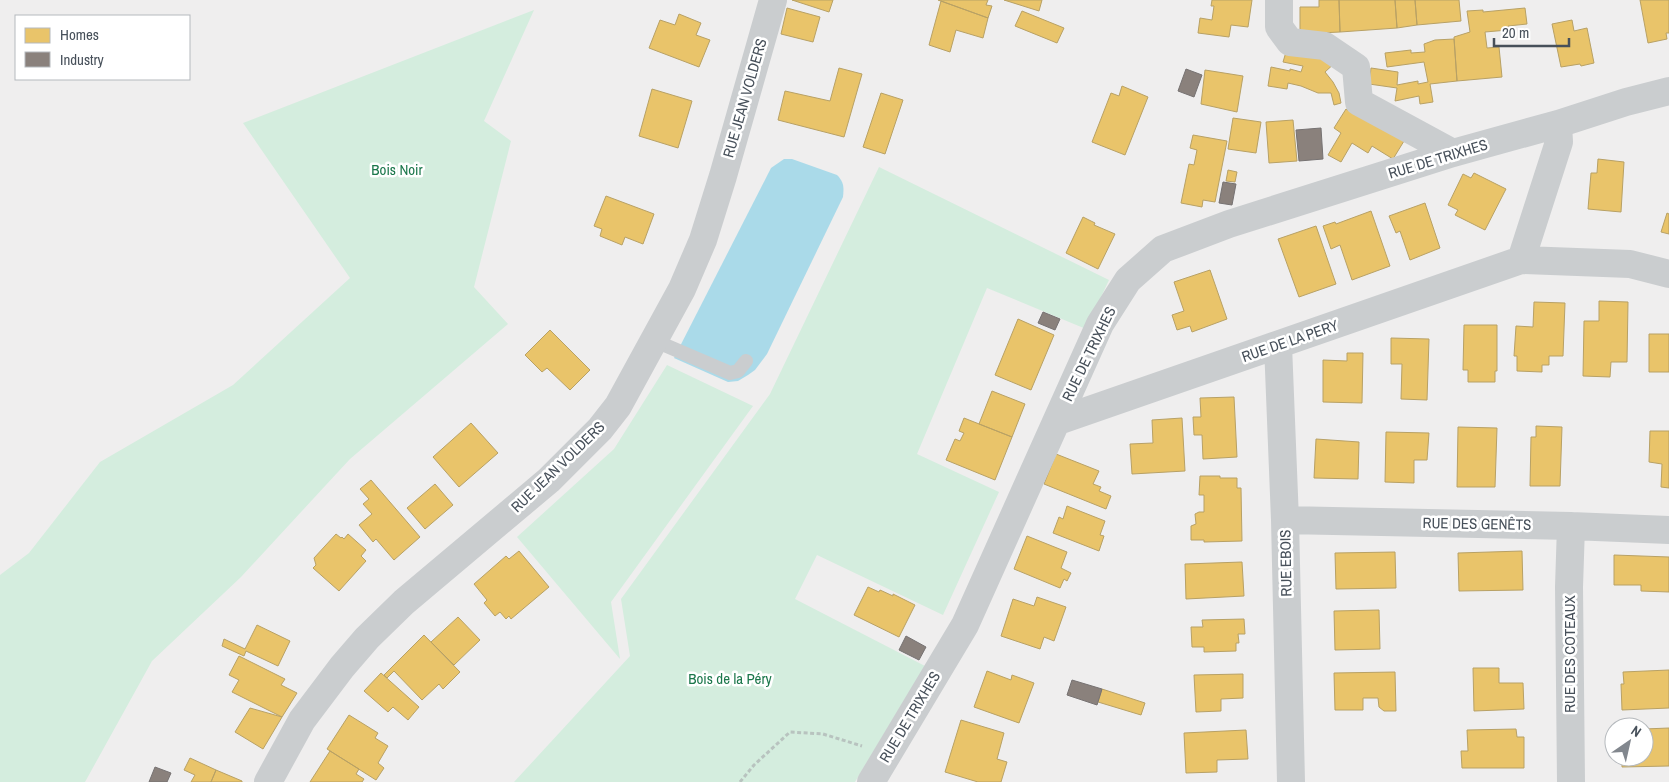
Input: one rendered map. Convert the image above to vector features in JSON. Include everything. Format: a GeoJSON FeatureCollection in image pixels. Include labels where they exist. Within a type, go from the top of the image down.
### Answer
{"type":"FeatureCollection","features":[{"type":"Feature","properties":{"kind":"street","name":"RUE JEAN VOLDERS"},"geometry":{"type":"LineString","coordinates":[[268,782],[302,720],[342,667],[367,638],[404,602],[520,506],[582,448],[618,406],[682,289],[703,240],[773,0]]}},
{"type":"Feature","properties":{"kind":"street"},"geometry":{"type":"LineString","coordinates":[[1279,0],[1279,27],[1290,42],[1325,46],[1356,67],[1359,102],[1453,153]]}},
{"type":"Feature","properties":{"kind":"street","name":"RUE DE TRIXHES"},"geometry":{"type":"LineString","coordinates":[[871,782],[965,625],[1100,324],[1128,280],[1163,249],[1229,224],[1453,153],[1669,91]]}},
{"type":"Feature","properties":{"kind":"street"},"geometry":{"type":"LineString","coordinates":[[1521,260],[1559,142],[1558,124]]}},
{"type":"Feature","properties":{"kind":"street","name":"RUE DE LA PERY"},"geometry":{"type":"LineString","coordinates":[[1058,421],[1521,260],[1630,264],[1669,274]]}},
{"type":"Feature","properties":{"kind":"street","name":"RUE EBOIS"},"geometry":{"type":"LineString","coordinates":[[1278,345],[1285,520],[1291,782]]}},
{"type":"Feature","properties":{"kind":"street","name":"RUE DES GENÊTS"},"geometry":{"type":"LineString","coordinates":[[1285,520],[1669,530]]}},
{"type":"Feature","properties":{"kind":"street","name":"RUE DES COTEAUX"},"geometry":{"type":"LineString","coordinates":[[1571,526],[1569,587],[1571,782]]}},
{"type":"Feature","properties":{"kind":"lane"},"geometry":{"type":"LineString","coordinates":[[653,340],[730,373],[738,370],[746,361]]}},
{"type":"Feature","properties":{"kind":"path"},"geometry":{"type":"LineString","coordinates":[[740,782],[754,765],[790,732],[823,734],[887,754]]}},
{"type":"Feature","properties":{"kind":"green space","name":"Bois Noir"},"geometry":{"type":"Polygon","coordinates":[[[534,10],[484,121],[511,141],[474,287],[508,324],[350,459],[241,577],[152,661],[85,782],[0,782],[0,575],[29,553],[100,462],[233,385],[350,278],[243,123],[534,10]]]}},
{"type":"Feature","properties":{"kind":"green space","name":"Bois de la Péry"},"geometry":{"type":"Polygon","coordinates":[[[879,167],[1109,280],[1086,329],[987,288],[917,454],[999,492],[943,615],[817,555],[795,599],[925,666],[855,782],[514,782],[630,656],[621,599],[770,394],[879,167]]]}},
{"type":"Feature","properties":{"kind":"green space"},"geometry":{"type":"Polygon","coordinates":[[[667,365],[753,406],[611,602],[620,659],[517,537],[614,449],[667,365]]]}},
{"type":"Feature","properties":{"kind":"water"},"geometry":{"type":"Polygon","coordinates":[[[784,159],[792,159],[837,175],[843,185],[843,197],[767,354],[755,370],[738,381],[728,382],[674,358],[771,168],[784,159]]]}},
{"type":"Feature","properties":{"kind":"building: Homes"},"geometry":{"type":"Polygon","coordinates":[[[792,0],[833,0],[829,12],[792,0]]]}},
{"type":"Feature","properties":{"kind":"building: Homes"},"geometry":{"type":"Polygon","coordinates":[[[938,0],[988,0],[986,5],[992,6],[988,18],[938,0]]]}},
{"type":"Feature","properties":{"kind":"building: Homes"},"geometry":{"type":"Polygon","coordinates":[[[1004,0],[1042,0],[1039,11],[1004,0]]]}},
{"type":"Feature","properties":{"kind":"building: Homes"},"geometry":{"type":"Polygon","coordinates":[[[1212,0],[1252,0],[1248,27],[1231,25],[1229,37],[1198,33],[1200,18],[1212,20],[1214,6],[1211,6],[1212,0]]]}},
{"type":"Feature","properties":{"kind":"building: Homes"},"geometry":{"type":"Polygon","coordinates":[[[1319,0],[1339,0],[1340,32],[1300,34],[1300,7],[1319,7],[1319,0]]]}},
{"type":"Feature","properties":{"kind":"building: Homes"},"geometry":{"type":"Polygon","coordinates":[[[1339,0],[1395,0],[1397,28],[1340,32],[1339,0]]]}},
{"type":"Feature","properties":{"kind":"building: Homes"},"geometry":{"type":"Polygon","coordinates":[[[1395,0],[1415,0],[1417,25],[1397,28],[1395,0]]]}},
{"type":"Feature","properties":{"kind":"building: Homes"},"geometry":{"type":"Polygon","coordinates":[[[1415,0],[1459,0],[1461,21],[1417,25],[1415,0]]]}},
{"type":"Feature","properties":{"kind":"building: Homes"},"geometry":{"type":"Polygon","coordinates":[[[1640,0],[1669,0],[1669,33],[1666,33],[1667,39],[1648,43],[1640,0]]]}},
{"type":"Feature","properties":{"kind":"building: Homes"},"geometry":{"type":"Polygon","coordinates":[[[941,1],[988,18],[983,38],[956,30],[950,52],[929,45],[941,1]]]}},
{"type":"Feature","properties":{"kind":"building: Homes"},"geometry":{"type":"Polygon","coordinates":[[[787,8],[820,17],[813,42],[781,34],[787,8]]]}},
{"type":"Feature","properties":{"kind":"building: Homes"},"geometry":{"type":"Polygon","coordinates":[[[1525,8],[1527,24],[1508,26],[1508,30],[1485,32],[1487,48],[1499,47],[1502,77],[1457,81],[1454,37],[1470,32],[1467,11],[1483,10],[1483,12],[1525,8]]]}},
{"type":"Feature","properties":{"kind":"building: Homes"},"geometry":{"type":"Polygon","coordinates":[[[1022,11],[1064,28],[1057,43],[1015,26],[1022,11]]]}},
{"type":"Feature","properties":{"kind":"building: Homes"},"geometry":{"type":"Polygon","coordinates":[[[679,14],[701,23],[696,35],[710,40],[699,67],[649,48],[660,20],[675,25],[679,14]]]}},
{"type":"Feature","properties":{"kind":"building: Homes"},"geometry":{"type":"Polygon","coordinates":[[[1572,20],[1574,31],[1587,28],[1594,63],[1561,67],[1552,24],[1572,20]]]}},
{"type":"Feature","properties":{"kind":"building: Homes"},"geometry":{"type":"Polygon","coordinates":[[[1454,39],[1457,81],[1430,84],[1433,102],[1420,104],[1419,96],[1395,101],[1397,88],[1369,84],[1371,68],[1398,72],[1397,85],[1418,81],[1418,84],[1428,82],[1424,62],[1387,67],[1385,53],[1411,50],[1411,53],[1425,52],[1424,44],[1435,40],[1454,39]]]}},
{"type":"Feature","properties":{"kind":"building: Homes"},"geometry":{"type":"Polygon","coordinates":[[[1286,52],[1337,61],[1325,72],[1339,93],[1341,103],[1334,105],[1331,93],[1318,93],[1301,86],[1288,83],[1287,89],[1268,86],[1271,67],[1301,72],[1303,66],[1283,62],[1286,52]]]}},
{"type":"Feature","properties":{"kind":"building: Homes"},"geometry":{"type":"Polygon","coordinates":[[[839,68],[862,74],[844,137],[778,120],[785,91],[830,101],[839,68]]]}},
{"type":"Feature","properties":{"kind":"building: Homes"},"geometry":{"type":"Polygon","coordinates":[[[1205,70],[1243,76],[1237,112],[1201,104],[1205,70]]]}},
{"type":"Feature","properties":{"kind":"building: Homes"},"geometry":{"type":"Polygon","coordinates":[[[1122,86],[1148,97],[1125,155],[1092,142],[1111,93],[1119,96],[1122,86]]]}},
{"type":"Feature","properties":{"kind":"building: Homes"},"geometry":{"type":"Polygon","coordinates":[[[652,89],[692,101],[678,148],[639,136],[652,89]]]}},
{"type":"Feature","properties":{"kind":"building: Homes"},"geometry":{"type":"Polygon","coordinates":[[[881,93],[903,100],[885,154],[863,147],[881,93]]]}},
{"type":"Feature","properties":{"kind":"building: Homes"},"geometry":{"type":"Polygon","coordinates":[[[1346,109],[1404,141],[1393,159],[1372,146],[1368,153],[1352,143],[1341,162],[1328,155],[1341,133],[1334,128],[1346,109]]]}},
{"type":"Feature","properties":{"kind":"building: Homes"},"geometry":{"type":"Polygon","coordinates":[[[1233,118],[1261,122],[1256,153],[1228,149],[1233,118]]]}},
{"type":"Feature","properties":{"kind":"building: Homes"},"geometry":{"type":"Polygon","coordinates":[[[1293,120],[1297,161],[1269,163],[1266,122],[1293,120]]]}},
{"type":"Feature","properties":{"kind":"building: Homes"},"geometry":{"type":"Polygon","coordinates":[[[1193,135],[1227,141],[1215,202],[1203,200],[1202,207],[1181,203],[1189,164],[1194,165],[1197,150],[1190,148],[1193,135]]]}},
{"type":"Feature","properties":{"kind":"building: Homes"},"geometry":{"type":"Polygon","coordinates":[[[1598,159],[1624,162],[1621,212],[1588,209],[1591,173],[1597,173],[1598,159]]]}},
{"type":"Feature","properties":{"kind":"building: Homes"},"geometry":{"type":"Polygon","coordinates":[[[1228,170],[1237,172],[1235,182],[1226,181],[1228,170]]]}},
{"type":"Feature","properties":{"kind":"building: Homes"},"geometry":{"type":"Polygon","coordinates":[[[1474,173],[1506,189],[1485,230],[1455,215],[1458,210],[1448,205],[1463,174],[1471,178],[1474,173]]]}},
{"type":"Feature","properties":{"kind":"building: Homes"},"geometry":{"type":"Polygon","coordinates":[[[606,196],[654,214],[643,244],[625,237],[622,245],[600,236],[602,229],[594,226],[606,196]]]}},
{"type":"Feature","properties":{"kind":"building: Homes"},"geometry":{"type":"Polygon","coordinates":[[[1425,203],[1440,248],[1410,260],[1400,231],[1396,233],[1389,216],[1425,203]]]}},
{"type":"Feature","properties":{"kind":"building: Homes"},"geometry":{"type":"Polygon","coordinates":[[[1371,211],[1390,266],[1352,280],[1340,245],[1331,249],[1323,226],[1335,222],[1336,224],[1371,211]]]}},
{"type":"Feature","properties":{"kind":"building: Homes"},"geometry":{"type":"Polygon","coordinates":[[[1667,213],[1669,214],[1669,234],[1661,232],[1667,213]]]}},
{"type":"Feature","properties":{"kind":"building: Homes"},"geometry":{"type":"Polygon","coordinates":[[[1083,217],[1095,223],[1094,225],[1115,234],[1098,269],[1066,253],[1083,217]]]}},
{"type":"Feature","properties":{"kind":"building: Homes"},"geometry":{"type":"Polygon","coordinates":[[[1316,226],[1336,284],[1299,297],[1278,239],[1316,226]]]}},
{"type":"Feature","properties":{"kind":"building: Homes"},"geometry":{"type":"Polygon","coordinates":[[[1210,270],[1227,319],[1192,332],[1190,326],[1177,330],[1172,315],[1184,311],[1174,282],[1210,270]]]}},
{"type":"Feature","properties":{"kind":"building: Homes"},"geometry":{"type":"Polygon","coordinates":[[[1599,301],[1628,302],[1627,362],[1611,362],[1610,377],[1583,376],[1584,321],[1599,321],[1599,301]]]}},
{"type":"Feature","properties":{"kind":"building: Homes"},"geometry":{"type":"Polygon","coordinates":[[[1534,302],[1565,303],[1563,356],[1549,356],[1549,365],[1542,365],[1542,372],[1517,371],[1517,356],[1514,356],[1516,326],[1533,327],[1534,302]]]}},
{"type":"Feature","properties":{"kind":"building: Homes"},"geometry":{"type":"Polygon","coordinates":[[[1018,319],[1054,335],[1031,390],[995,375],[1018,319]]]}},
{"type":"Feature","properties":{"kind":"building: Homes"},"geometry":{"type":"Polygon","coordinates":[[[1464,325],[1497,325],[1497,371],[1495,371],[1495,382],[1468,382],[1468,370],[1463,370],[1464,325]]]}},
{"type":"Feature","properties":{"kind":"building: Homes"},"geometry":{"type":"Polygon","coordinates":[[[550,330],[590,370],[570,390],[547,368],[542,372],[525,355],[550,330]]]}},
{"type":"Feature","properties":{"kind":"building: Homes"},"geometry":{"type":"Polygon","coordinates":[[[1649,334],[1669,334],[1669,372],[1649,372],[1649,334]]]}},
{"type":"Feature","properties":{"kind":"building: Homes"},"geometry":{"type":"Polygon","coordinates":[[[1391,338],[1429,339],[1427,400],[1401,399],[1402,364],[1391,364],[1391,338]]]}},
{"type":"Feature","properties":{"kind":"building: Homes"},"geometry":{"type":"Polygon","coordinates":[[[1347,353],[1363,353],[1362,403],[1323,402],[1323,360],[1347,361],[1347,353]]]}},
{"type":"Feature","properties":{"kind":"building: Homes"},"geometry":{"type":"Polygon","coordinates":[[[992,391],[1025,404],[1012,437],[979,424],[992,391]]]}},
{"type":"Feature","properties":{"kind":"building: Homes"},"geometry":{"type":"Polygon","coordinates":[[[1234,397],[1237,457],[1203,459],[1202,435],[1194,435],[1193,417],[1201,417],[1200,398],[1234,397]]]}},
{"type":"Feature","properties":{"kind":"building: Homes"},"geometry":{"type":"Polygon","coordinates":[[[964,418],[1012,437],[995,480],[946,460],[955,439],[960,441],[964,433],[959,431],[964,418]]]}},
{"type":"Feature","properties":{"kind":"building: Homes"},"geometry":{"type":"Polygon","coordinates":[[[1182,418],[1185,471],[1132,474],[1130,444],[1153,443],[1152,420],[1182,418]]]}},
{"type":"Feature","properties":{"kind":"building: Homes"},"geometry":{"type":"Polygon","coordinates":[[[471,423],[498,453],[459,487],[433,457],[471,423]]]}},
{"type":"Feature","properties":{"kind":"building: Homes"},"geometry":{"type":"Polygon","coordinates":[[[1536,426],[1562,427],[1560,486],[1530,486],[1531,437],[1536,437],[1536,426]]]}},
{"type":"Feature","properties":{"kind":"building: Homes"},"geometry":{"type":"Polygon","coordinates":[[[1458,427],[1497,428],[1495,487],[1457,487],[1458,427]]]}},
{"type":"Feature","properties":{"kind":"building: Homes"},"geometry":{"type":"Polygon","coordinates":[[[1650,431],[1669,431],[1669,488],[1661,487],[1662,464],[1649,462],[1650,431]]]}},
{"type":"Feature","properties":{"kind":"building: Homes"},"geometry":{"type":"Polygon","coordinates":[[[1386,432],[1429,433],[1427,460],[1414,460],[1414,483],[1385,482],[1386,432]]]}},
{"type":"Feature","properties":{"kind":"building: Homes"},"geometry":{"type":"Polygon","coordinates":[[[1316,439],[1359,442],[1358,479],[1314,478],[1316,439]]]}},
{"type":"Feature","properties":{"kind":"building: Homes"},"geometry":{"type":"Polygon","coordinates":[[[1056,454],[1099,471],[1093,484],[1101,487],[1099,491],[1111,496],[1106,509],[1044,484],[1056,454]]]}},
{"type":"Feature","properties":{"kind":"building: Homes"},"geometry":{"type":"Polygon","coordinates":[[[1200,476],[1237,478],[1237,488],[1241,488],[1242,541],[1204,542],[1204,540],[1191,540],[1191,526],[1196,524],[1195,514],[1204,512],[1204,495],[1199,495],[1200,476]]]}},
{"type":"Feature","properties":{"kind":"building: Homes"},"geometry":{"type":"Polygon","coordinates":[[[371,480],[420,537],[394,560],[376,539],[373,542],[359,525],[372,514],[363,504],[369,499],[360,489],[371,480]]]}},
{"type":"Feature","properties":{"kind":"building: Homes"},"geometry":{"type":"Polygon","coordinates":[[[435,484],[453,505],[425,529],[407,508],[435,484]]]}},
{"type":"Feature","properties":{"kind":"building: Homes"},"geometry":{"type":"Polygon","coordinates":[[[1067,506],[1105,521],[1100,535],[1104,536],[1099,551],[1053,533],[1059,517],[1063,519],[1067,506]]]}},
{"type":"Feature","properties":{"kind":"building: Homes"},"geometry":{"type":"Polygon","coordinates":[[[336,534],[344,539],[348,534],[366,550],[361,556],[366,561],[339,591],[313,568],[316,565],[314,558],[336,534]]]}},
{"type":"Feature","properties":{"kind":"building: Homes"},"geometry":{"type":"Polygon","coordinates":[[[1027,536],[1067,552],[1061,568],[1071,573],[1067,581],[1064,579],[1060,588],[1014,569],[1027,536]]]}},
{"type":"Feature","properties":{"kind":"building: Homes"},"geometry":{"type":"Polygon","coordinates":[[[519,551],[549,587],[511,619],[509,616],[506,619],[500,612],[495,616],[484,603],[487,600],[474,584],[506,556],[509,559],[519,551]]]}},
{"type":"Feature","properties":{"kind":"building: Homes"},"geometry":{"type":"Polygon","coordinates":[[[1522,551],[1523,590],[1459,591],[1458,553],[1522,551]]]}},
{"type":"Feature","properties":{"kind":"building: Homes"},"geometry":{"type":"Polygon","coordinates":[[[1395,552],[1396,588],[1336,589],[1335,553],[1395,552]]]}},
{"type":"Feature","properties":{"kind":"building: Homes"},"geometry":{"type":"Polygon","coordinates":[[[1614,555],[1669,557],[1669,592],[1641,591],[1641,585],[1614,585],[1614,555]]]}},
{"type":"Feature","properties":{"kind":"building: Homes"},"geometry":{"type":"Polygon","coordinates":[[[1242,562],[1244,596],[1186,599],[1185,564],[1242,562]]]}},
{"type":"Feature","properties":{"kind":"building: Homes"},"geometry":{"type":"Polygon","coordinates":[[[868,587],[893,596],[893,594],[915,605],[899,637],[854,615],[868,587]]]}},
{"type":"Feature","properties":{"kind":"building: Homes"},"geometry":{"type":"Polygon","coordinates":[[[1037,597],[1066,607],[1054,641],[1044,637],[1040,649],[1001,636],[1013,599],[1034,606],[1037,597]]]}},
{"type":"Feature","properties":{"kind":"building: Homes"},"geometry":{"type":"Polygon","coordinates":[[[1379,610],[1380,649],[1335,650],[1334,611],[1379,610]]]}},
{"type":"Feature","properties":{"kind":"building: Homes"},"geometry":{"type":"Polygon","coordinates":[[[458,617],[480,640],[454,665],[431,642],[458,617]]]}},
{"type":"Feature","properties":{"kind":"building: Homes"},"geometry":{"type":"Polygon","coordinates":[[[1244,619],[1245,634],[1238,634],[1239,643],[1236,643],[1236,651],[1204,652],[1204,647],[1192,647],[1191,627],[1203,627],[1202,620],[1244,619]]]}},
{"type":"Feature","properties":{"kind":"building: Homes"},"geometry":{"type":"Polygon","coordinates":[[[257,625],[290,641],[278,666],[246,651],[244,656],[222,646],[224,639],[245,649],[257,625]]]}},
{"type":"Feature","properties":{"kind":"building: Homes"},"geometry":{"type":"Polygon","coordinates":[[[424,635],[460,672],[443,689],[439,684],[422,700],[394,671],[387,678],[384,675],[424,635]]]}},
{"type":"Feature","properties":{"kind":"building: Homes"},"geometry":{"type":"Polygon","coordinates":[[[239,656],[285,679],[281,685],[297,693],[282,717],[232,692],[239,680],[229,675],[239,656]]]}},
{"type":"Feature","properties":{"kind":"building: Homes"},"geometry":{"type":"Polygon","coordinates":[[[1473,668],[1499,668],[1499,683],[1523,683],[1524,709],[1474,711],[1473,668]]]}},
{"type":"Feature","properties":{"kind":"building: Homes"},"geometry":{"type":"Polygon","coordinates":[[[1669,670],[1669,708],[1622,710],[1621,684],[1624,684],[1623,672],[1669,670]]]}},
{"type":"Feature","properties":{"kind":"building: Homes"},"geometry":{"type":"Polygon","coordinates":[[[987,671],[1011,680],[1012,675],[1034,683],[1019,723],[974,707],[987,671]]]}},
{"type":"Feature","properties":{"kind":"building: Homes"},"geometry":{"type":"Polygon","coordinates":[[[1395,672],[1396,711],[1384,711],[1379,707],[1378,698],[1363,698],[1363,710],[1335,710],[1334,673],[1395,672]]]}},
{"type":"Feature","properties":{"kind":"building: Homes"},"geometry":{"type":"Polygon","coordinates":[[[381,673],[419,707],[408,720],[393,707],[388,712],[364,691],[381,673]]]}},
{"type":"Feature","properties":{"kind":"building: Homes"},"geometry":{"type":"Polygon","coordinates":[[[1243,674],[1243,698],[1221,699],[1221,711],[1196,712],[1194,675],[1243,674]]]}},
{"type":"Feature","properties":{"kind":"building: Homes"},"geometry":{"type":"Polygon","coordinates":[[[1102,689],[1145,703],[1141,715],[1098,702],[1102,689]]]}},
{"type":"Feature","properties":{"kind":"building: Homes"},"geometry":{"type":"Polygon","coordinates":[[[250,708],[282,717],[263,749],[235,732],[250,708]]]}},
{"type":"Feature","properties":{"kind":"building: Homes"},"geometry":{"type":"Polygon","coordinates":[[[349,715],[378,733],[375,738],[388,746],[378,763],[384,768],[376,780],[327,749],[349,715]]]}},
{"type":"Feature","properties":{"kind":"building: Homes"},"geometry":{"type":"Polygon","coordinates":[[[961,720],[1004,733],[997,759],[1007,762],[1001,782],[978,782],[945,772],[961,720]]]}},
{"type":"Feature","properties":{"kind":"building: Homes"},"geometry":{"type":"Polygon","coordinates":[[[1669,728],[1669,766],[1654,766],[1654,729],[1669,728]]]}},
{"type":"Feature","properties":{"kind":"building: Homes"},"geometry":{"type":"Polygon","coordinates":[[[1516,729],[1517,737],[1524,737],[1524,768],[1462,768],[1461,751],[1468,751],[1467,730],[1516,729]]]}},
{"type":"Feature","properties":{"kind":"building: Homes"},"geometry":{"type":"Polygon","coordinates":[[[1246,730],[1248,759],[1217,760],[1217,772],[1186,773],[1184,733],[1246,730]]]}},
{"type":"Feature","properties":{"kind":"building: Homes"},"geometry":{"type":"Polygon","coordinates":[[[330,751],[359,769],[356,774],[364,779],[362,782],[310,782],[330,751]]]}},
{"type":"Feature","properties":{"kind":"building: Homes"},"geometry":{"type":"Polygon","coordinates":[[[190,758],[216,770],[211,782],[191,782],[195,775],[184,770],[190,758]]]}},
{"type":"Feature","properties":{"kind":"building: Homes"},"geometry":{"type":"Polygon","coordinates":[[[216,770],[242,781],[242,782],[211,782],[216,770]]]}},
{"type":"Feature","properties":{"kind":"building: Industry"},"geometry":{"type":"Polygon","coordinates":[[[1186,69],[1202,75],[1194,97],[1178,91],[1186,69]]]}},
{"type":"Feature","properties":{"kind":"building: Industry"},"geometry":{"type":"Polygon","coordinates":[[[1321,128],[1323,159],[1299,161],[1296,130],[1321,128]]]}},
{"type":"Feature","properties":{"kind":"building: Industry"},"geometry":{"type":"Polygon","coordinates":[[[1223,182],[1236,184],[1232,205],[1219,203],[1223,182]]]}},
{"type":"Feature","properties":{"kind":"building: Industry"},"geometry":{"type":"Polygon","coordinates":[[[1043,312],[1060,319],[1055,330],[1038,323],[1043,312]]]}},
{"type":"Feature","properties":{"kind":"building: Industry"},"geometry":{"type":"Polygon","coordinates":[[[906,636],[926,647],[919,660],[899,650],[906,636]]]}},
{"type":"Feature","properties":{"kind":"building: Industry"},"geometry":{"type":"Polygon","coordinates":[[[1072,680],[1102,689],[1097,705],[1067,695],[1072,680]]]}},
{"type":"Feature","properties":{"kind":"building: Industry"},"geometry":{"type":"Polygon","coordinates":[[[155,767],[171,773],[167,782],[149,782],[155,767]]]}}]}
